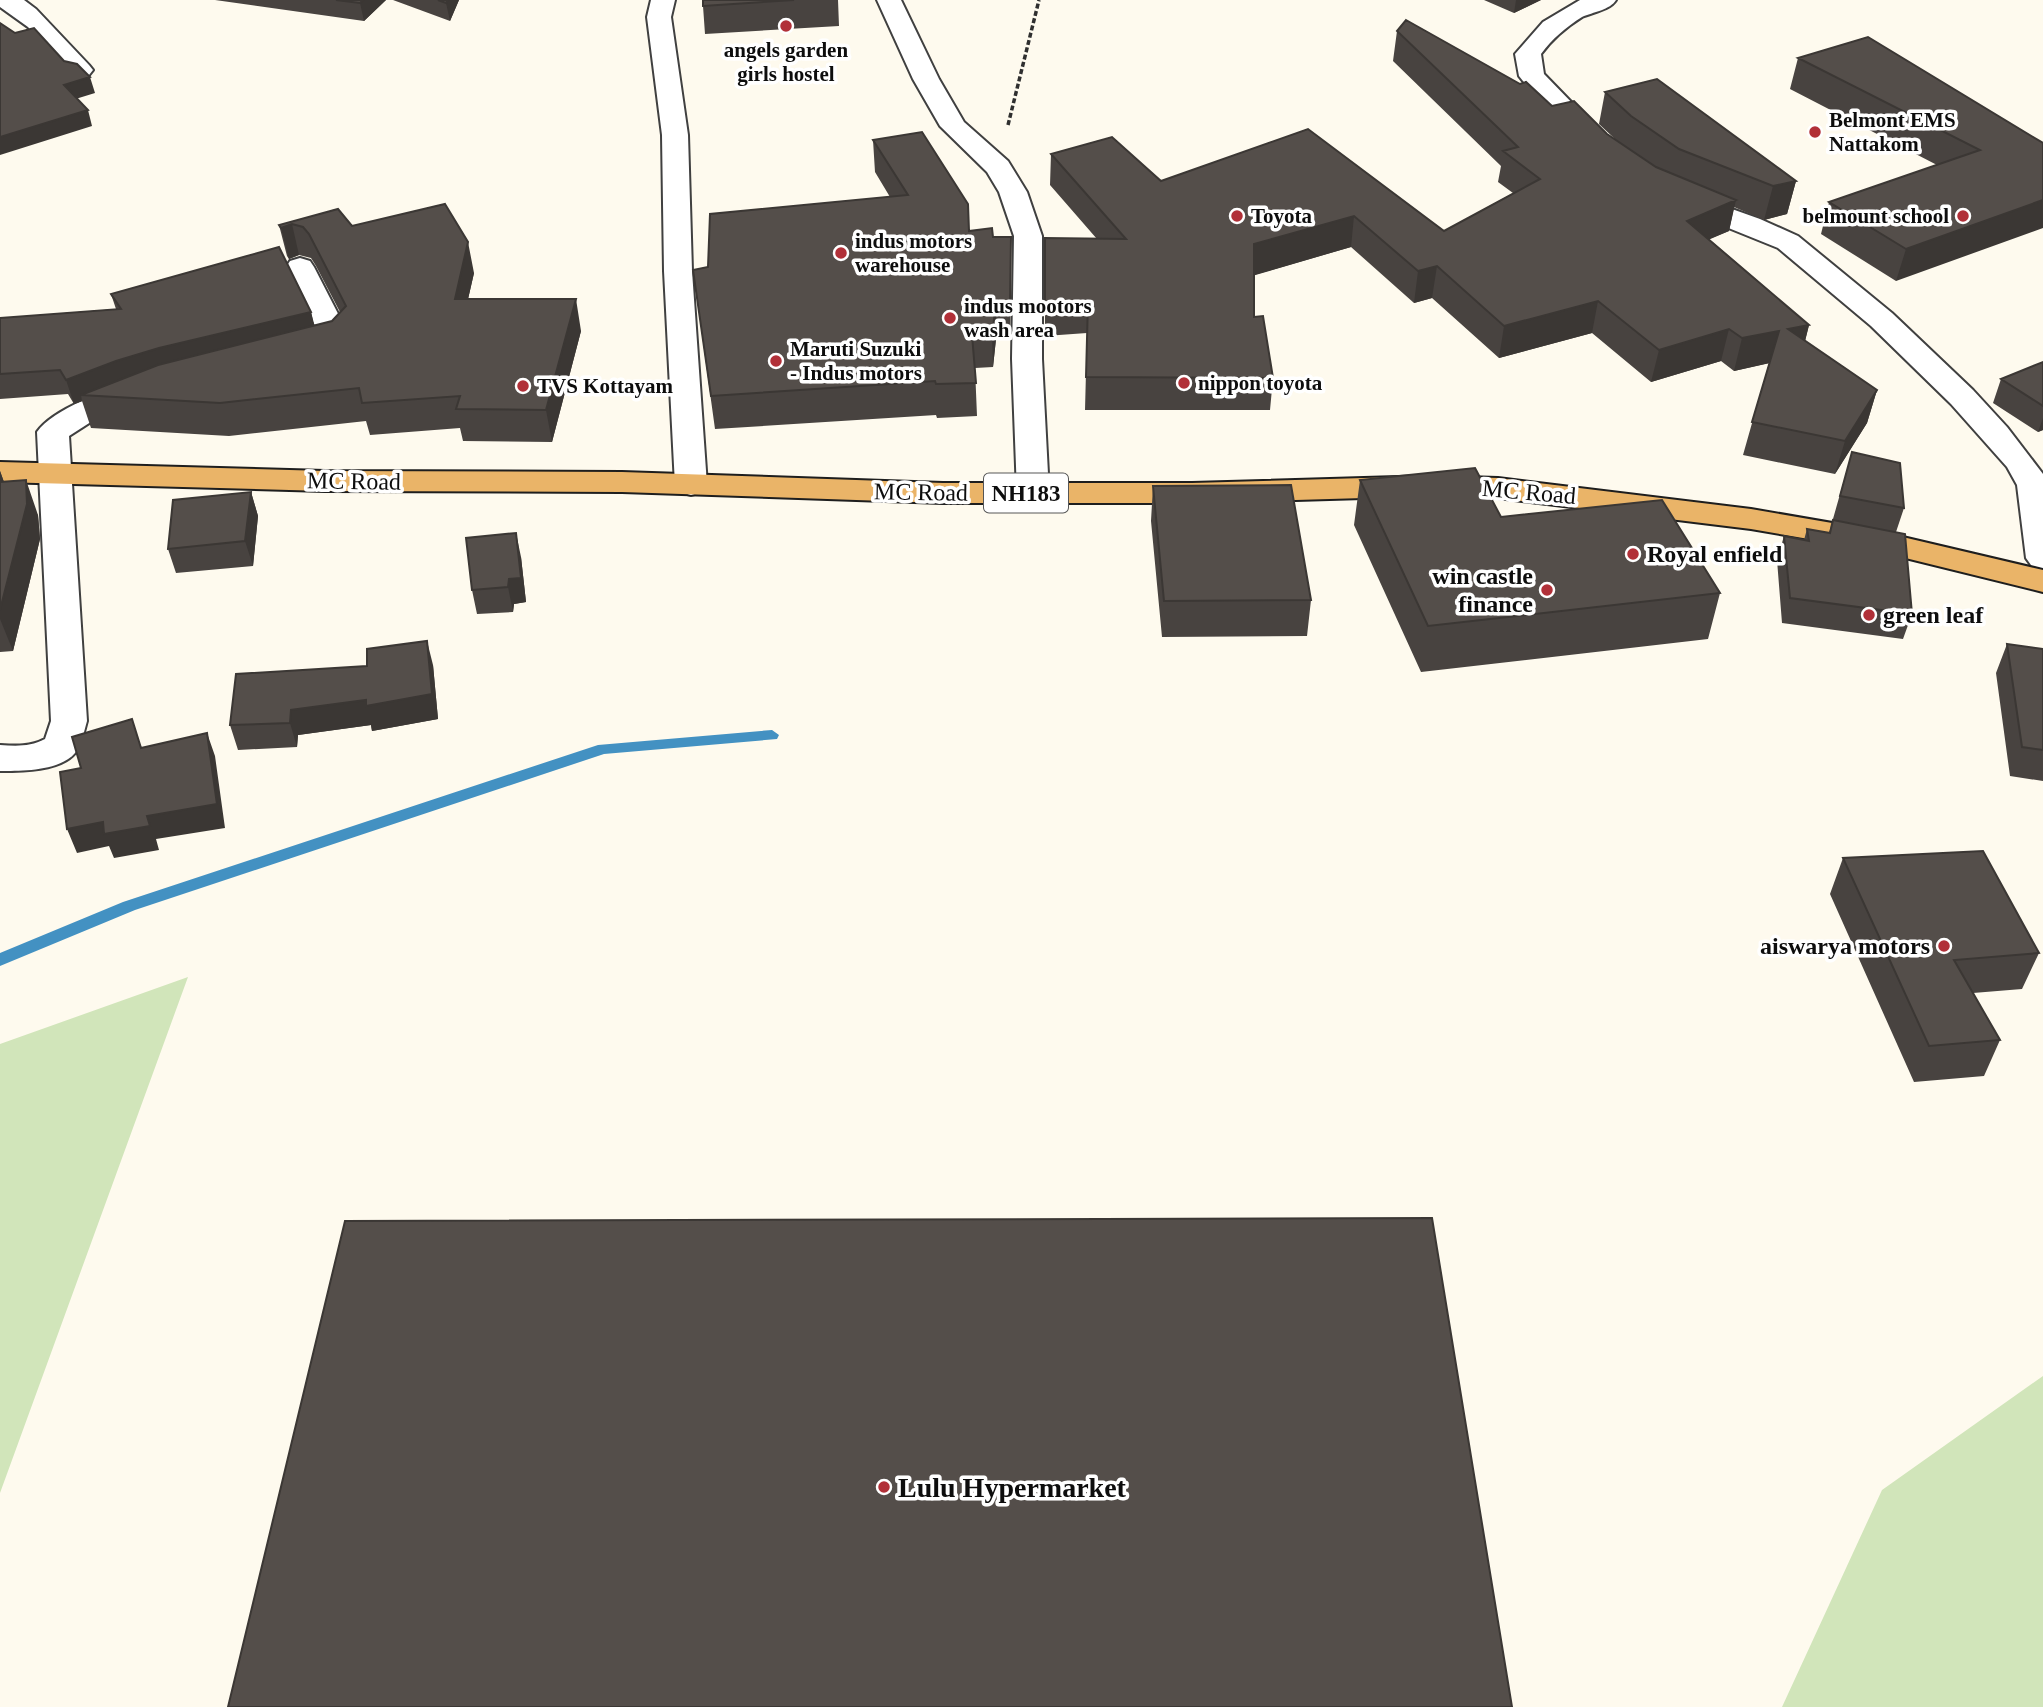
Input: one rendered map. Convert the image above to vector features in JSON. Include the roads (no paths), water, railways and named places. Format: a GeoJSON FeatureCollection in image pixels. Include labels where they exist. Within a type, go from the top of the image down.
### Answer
{"type":"FeatureCollection","features":[{"type":"Feature","properties":{"kind":"highway","name":"MC Road"},"geometry":{"type":"LineString","coordinates":[[0,472],[325,481],[691,485],[1033,493],[1206,493],[1432,486],[1498,488],[1751,519],[1873,540],[2043,581]]}},
{"type":"Feature","properties":{"kind":"street"},"geometry":{"type":"LineString","coordinates":[[6,0],[17,5],[40,25],[80,70]]}},
{"type":"Feature","properties":{"kind":"street"},"geometry":{"type":"LineString","coordinates":[[663,0],[659,17],[674,135],[678,271],[691,485]]}},
{"type":"Feature","properties":{"kind":"street"},"geometry":{"type":"LineString","coordinates":[[889,0],[926,79],[953,126],[998,167],[1013,192],[1028,236],[1027,359],[1033,493]]}},
{"type":"Feature","properties":{"kind":"street"},"geometry":{"type":"LineString","coordinates":[[1587,2],[1542,34],[1528,54],[1532,76],[1614,158]]}},
{"type":"Feature","properties":{"kind":"street"},"geometry":{"type":"LineString","coordinates":[[1661,190],[1787,242],[1849,292],[1946,383],[2017,457],[2033,484],[2037,541],[2043,558]]}},
{"type":"Feature","properties":{"kind":"street"},"geometry":{"type":"LineString","coordinates":[[274,358],[327,345],[336,339],[300,267]]}},
{"type":"Feature","properties":{"kind":"street"},"geometry":{"type":"LineString","coordinates":[[0,758],[38,758],[49,753],[61,746],[69,721],[53,432],[86,411],[156,386]]}},
{"type":"Feature","properties":{"kind":"waterway"},"geometry":{"type":"LineString","coordinates":[[0,960],[129,906],[603,749],[772,735]]}},
{"type":"Feature","properties":{"kind":"place","name":"angels garden girls hostel"},"geometry":{"type":"Point","coordinates":[786,26]}},
{"type":"Feature","properties":{"kind":"place","name":"Belmont EMS Nattakom"},"geometry":{"type":"Point","coordinates":[1815,132]}},
{"type":"Feature","properties":{"kind":"place","name":"Toyota"},"geometry":{"type":"Point","coordinates":[1237,216]}},
{"type":"Feature","properties":{"kind":"place","name":"belmount school"},"geometry":{"type":"Point","coordinates":[1963,216]}},
{"type":"Feature","properties":{"kind":"place","name":"indus motors warehouse"},"geometry":{"type":"Point","coordinates":[841,253]}},
{"type":"Feature","properties":{"kind":"place","name":"indus mootors wash area"},"geometry":{"type":"Point","coordinates":[950,318]}},
{"type":"Feature","properties":{"kind":"place","name":"Maruti Suzuki - Indus motors"},"geometry":{"type":"Point","coordinates":[776,361]}},
{"type":"Feature","properties":{"kind":"place","name":"nippon toyota"},"geometry":{"type":"Point","coordinates":[1184,383]}},
{"type":"Feature","properties":{"kind":"place","name":"TVS Kottayam"},"geometry":{"type":"Point","coordinates":[523,386]}},
{"type":"Feature","properties":{"kind":"place","name":"Royal enfield"},"geometry":{"type":"Point","coordinates":[1633,554]}},
{"type":"Feature","properties":{"kind":"place","name":"win castle finance"},"geometry":{"type":"Point","coordinates":[1547,590]}},
{"type":"Feature","properties":{"kind":"place","name":"green leaf"},"geometry":{"type":"Point","coordinates":[1869,615]}},
{"type":"Feature","properties":{"kind":"place","name":"aiswarya motors"},"geometry":{"type":"Point","coordinates":[1944,946]}},
{"type":"Feature","properties":{"kind":"place","name":"Lulu Hypermarket"},"geometry":{"type":"Point","coordinates":[884,1487]}}]}
